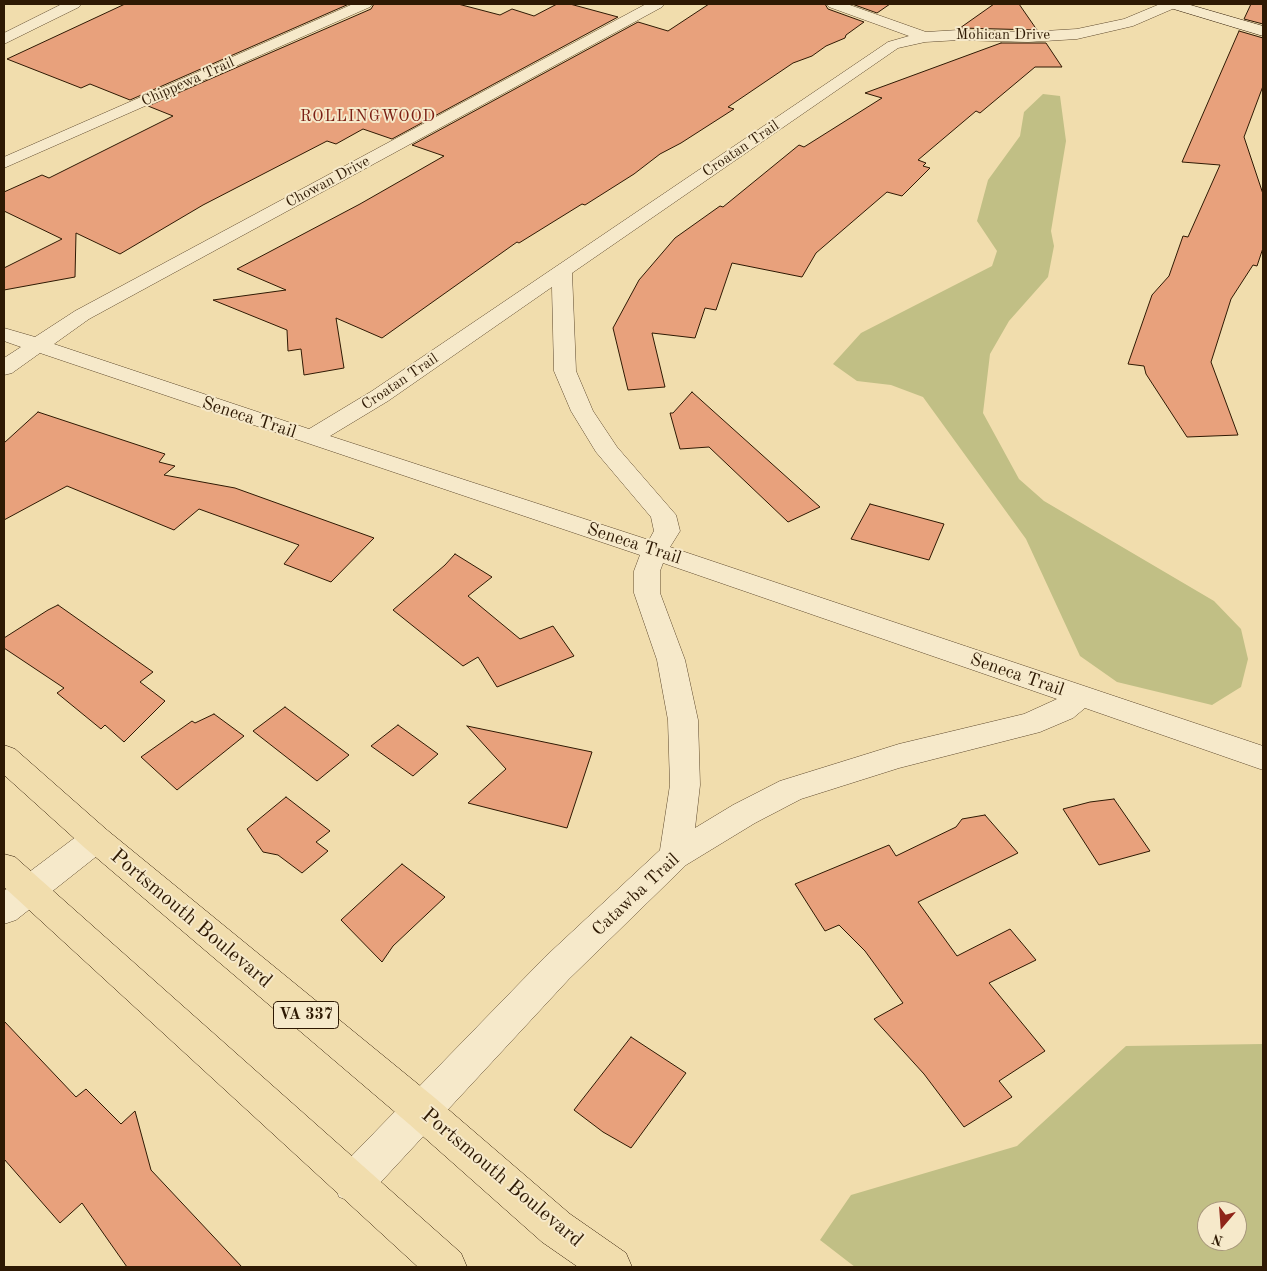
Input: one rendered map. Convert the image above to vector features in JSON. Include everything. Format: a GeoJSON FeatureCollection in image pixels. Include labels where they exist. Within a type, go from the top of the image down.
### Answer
{"type":"FeatureCollection","features":[{"type":"Feature","properties":{"kind":"main road","name":"Portsmouth Boulevard"},"geometry":{"type":"LineString","coordinates":[[4,757],[96,840],[422,1111],[556,1228],[612,1267]]}},
{"type":"Feature","properties":{"kind":"main road"},"geometry":{"type":"LineString","coordinates":[[4,866],[17,901],[353,1183],[447,1267]]}},
{"type":"Feature","properties":{"kind":"street"},"geometry":{"type":"LineString","coordinates":[[4,39],[30,24],[74,4]]}},
{"type":"Feature","properties":{"kind":"street","name":"Chippewa Trail"},"geometry":{"type":"LineString","coordinates":[[6,160],[171,91],[365,4]]}},
{"type":"Feature","properties":{"kind":"street","name":"Chowan Drive"},"geometry":{"type":"LineString","coordinates":[[4,368],[82,316],[657,4]]}},
{"type":"Feature","properties":{"kind":"street","name":"Mohican Drive"},"geometry":{"type":"LineString","coordinates":[[834,4],[925,37],[959,35],[1028,37],[1077,34],[1128,23],[1172,4]]}},
{"type":"Feature","properties":{"kind":"street"},"geometry":{"type":"LineString","coordinates":[[1172,4],[1263,31]]}},
{"type":"Feature","properties":{"kind":"street","name":"Croatan Trail"},"geometry":{"type":"LineString","coordinates":[[311,438],[380,396],[893,45],[925,37]]}},
{"type":"Feature","properties":{"kind":"street"},"geometry":{"type":"LineString","coordinates":[[562,271],[565,370],[582,411],[608,452],[664,515],[667,531],[655,551],[647,571],[647,593],[671,660],[683,720],[685,785],[675,856]]}},
{"type":"Feature","properties":{"kind":"street","name":"Seneca Trail"},"geometry":{"type":"LineString","coordinates":[[4,334],[311,438],[655,551],[1079,697],[1263,758]]}},
{"type":"Feature","properties":{"kind":"street","name":"Catawba Trail"},"geometry":{"type":"LineString","coordinates":[[353,1183],[557,968],[675,856],[744,814],[791,790],[899,756],[1030,724],[1063,710],[1079,697]]}},
{"type":"Feature","properties":{"kind":"street"},"geometry":{"type":"LineString","coordinates":[[17,901],[96,840]]}},
{"type":"Feature","properties":{"kind":"shaded area"},"geometry":{"type":"Polygon","coordinates":[[[1043,94],[1060,96],[1066,141],[1051,231],[1054,246],[1048,277],[1009,321],[990,354],[983,413],[1019,479],[1044,501],[1214,601],[1241,629],[1248,659],[1241,687],[1212,705],[1117,682],[1080,656],[1026,539],[923,397],[891,385],[857,381],[833,364],[861,333],[992,266],[997,251],[977,221],[988,180],[1020,136],[1024,112],[1043,94]]]}},
{"type":"Feature","properties":{"kind":"shaded area"},"geometry":{"type":"Polygon","coordinates":[[[1263,1044],[1263,1267],[855,1267],[820,1240],[851,1195],[1017,1146],[1126,1046],[1263,1044]]]}},
{"type":"Feature","properties":{"kind":"building"},"geometry":{"type":"Polygon","coordinates":[[[125,4],[349,4],[130,100],[90,84],[81,88],[7,59],[125,4]]]}},
{"type":"Feature","properties":{"kind":"building"},"geometry":{"type":"Polygon","coordinates":[[[374,4],[458,4],[500,15],[512,9],[534,16],[557,4],[570,4],[618,17],[392,139],[363,129],[336,144],[327,141],[203,205],[120,254],[76,233],[75,277],[4,290],[4,268],[62,239],[4,211],[4,192],[42,175],[49,178],[173,116],[148,106],[371,9],[374,4]]]}},
{"type":"Feature","properties":{"kind":"building"},"geometry":{"type":"Polygon","coordinates":[[[709,4],[825,4],[828,9],[864,22],[846,35],[845,38],[826,46],[812,56],[793,63],[728,107],[734,109],[681,143],[660,154],[634,174],[585,205],[582,204],[519,243],[517,242],[382,338],[336,318],[344,368],[304,375],[301,349],[288,351],[287,330],[213,300],[286,290],[237,269],[360,204],[444,156],[412,145],[638,22],[668,31],[709,4]]]}},
{"type":"Feature","properties":{"kind":"building"},"geometry":{"type":"Polygon","coordinates":[[[852,4],[890,4],[877,13],[852,4]]]}},
{"type":"Feature","properties":{"kind":"building"},"geometry":{"type":"Polygon","coordinates":[[[994,4],[1019,4],[1037,30],[960,28],[994,4]]]}},
{"type":"Feature","properties":{"kind":"building"},"geometry":{"type":"Polygon","coordinates":[[[1251,4],[1263,4],[1263,24],[1244,19],[1251,4]]]}},
{"type":"Feature","properties":{"kind":"building"},"geometry":{"type":"Polygon","coordinates":[[[1239,31],[1263,38],[1263,86],[1244,137],[1263,194],[1263,248],[1257,266],[1253,265],[1231,299],[1211,362],[1238,435],[1187,437],[1146,374],[1144,366],[1128,364],[1152,295],[1169,276],[1183,236],[1188,237],[1220,165],[1182,162],[1239,31]]]}},
{"type":"Feature","properties":{"kind":"building"},"geometry":{"type":"Polygon","coordinates":[[[1001,43],[1046,43],[1062,67],[1035,67],[980,113],[976,111],[918,160],[926,163],[923,166],[930,168],[902,196],[887,192],[816,253],[802,277],[732,263],[716,310],[705,308],[695,338],[652,333],[665,387],[628,390],[613,328],[639,280],[675,238],[720,206],[723,207],[799,145],[804,147],[882,98],[865,93],[1001,43]]]}},
{"type":"Feature","properties":{"kind":"building"},"geometry":{"type":"Polygon","coordinates":[[[692,392],[820,507],[788,522],[709,447],[680,449],[670,413],[673,413],[692,392]]]}},
{"type":"Feature","properties":{"kind":"building"},"geometry":{"type":"Polygon","coordinates":[[[38,412],[165,454],[159,462],[175,466],[164,475],[235,488],[374,538],[331,582],[284,564],[299,545],[199,509],[174,530],[67,486],[4,520],[4,443],[38,412]]]}},
{"type":"Feature","properties":{"kind":"building"},"geometry":{"type":"Polygon","coordinates":[[[870,504],[944,524],[929,560],[851,539],[870,504]]]}},
{"type":"Feature","properties":{"kind":"building"},"geometry":{"type":"Polygon","coordinates":[[[455,554],[492,577],[468,596],[520,639],[553,626],[574,656],[497,687],[478,657],[463,666],[393,610],[455,554]]]}},
{"type":"Feature","properties":{"kind":"building"},"geometry":{"type":"Polygon","coordinates":[[[58,605],[153,672],[140,682],[165,701],[124,742],[105,725],[101,729],[57,693],[64,688],[4,648],[4,638],[58,605]]]}},
{"type":"Feature","properties":{"kind":"building"},"geometry":{"type":"Polygon","coordinates":[[[285,707],[349,755],[317,781],[253,731],[285,707]]]}},
{"type":"Feature","properties":{"kind":"building"},"geometry":{"type":"Polygon","coordinates":[[[214,714],[244,736],[177,790],[141,757],[192,721],[195,723],[214,714]]]}},
{"type":"Feature","properties":{"kind":"building"},"geometry":{"type":"Polygon","coordinates":[[[398,725],[438,754],[413,776],[371,746],[398,725]]]}},
{"type":"Feature","properties":{"kind":"building"},"geometry":{"type":"Polygon","coordinates":[[[467,726],[592,752],[567,828],[468,803],[506,769],[467,726]]]}},
{"type":"Feature","properties":{"kind":"building"},"geometry":{"type":"Polygon","coordinates":[[[286,797],[330,831],[316,842],[328,851],[302,873],[278,855],[263,852],[247,829],[286,797]]]}},
{"type":"Feature","properties":{"kind":"building"},"geometry":{"type":"Polygon","coordinates":[[[1114,799],[1150,851],[1099,865],[1063,809],[1090,802],[1114,799]]]}},
{"type":"Feature","properties":{"kind":"building"},"geometry":{"type":"Polygon","coordinates":[[[985,815],[1018,853],[918,902],[957,956],[1010,929],[1036,960],[989,983],[1045,1051],[999,1081],[1012,1097],[964,1127],[924,1074],[874,1019],[903,1003],[865,951],[839,925],[825,931],[795,884],[889,845],[896,856],[956,827],[962,819],[985,815]]]}},
{"type":"Feature","properties":{"kind":"building"},"geometry":{"type":"Polygon","coordinates":[[[402,864],[445,897],[393,946],[382,962],[341,920],[402,864]]]}},
{"type":"Feature","properties":{"kind":"building"},"geometry":{"type":"Polygon","coordinates":[[[4,1021],[76,1097],[86,1089],[121,1124],[135,1111],[151,1170],[242,1267],[127,1267],[82,1203],[60,1223],[4,1159],[4,1021]]]}},
{"type":"Feature","properties":{"kind":"building"},"geometry":{"type":"Polygon","coordinates":[[[631,1037],[686,1073],[631,1148],[603,1132],[574,1110],[631,1037]]]}},
{"type":"Feature","properties":{"kind":"district","name":"ROLLINGWOOD"},"geometry":{"type":"Point","coordinates":[368,117]}}]}
